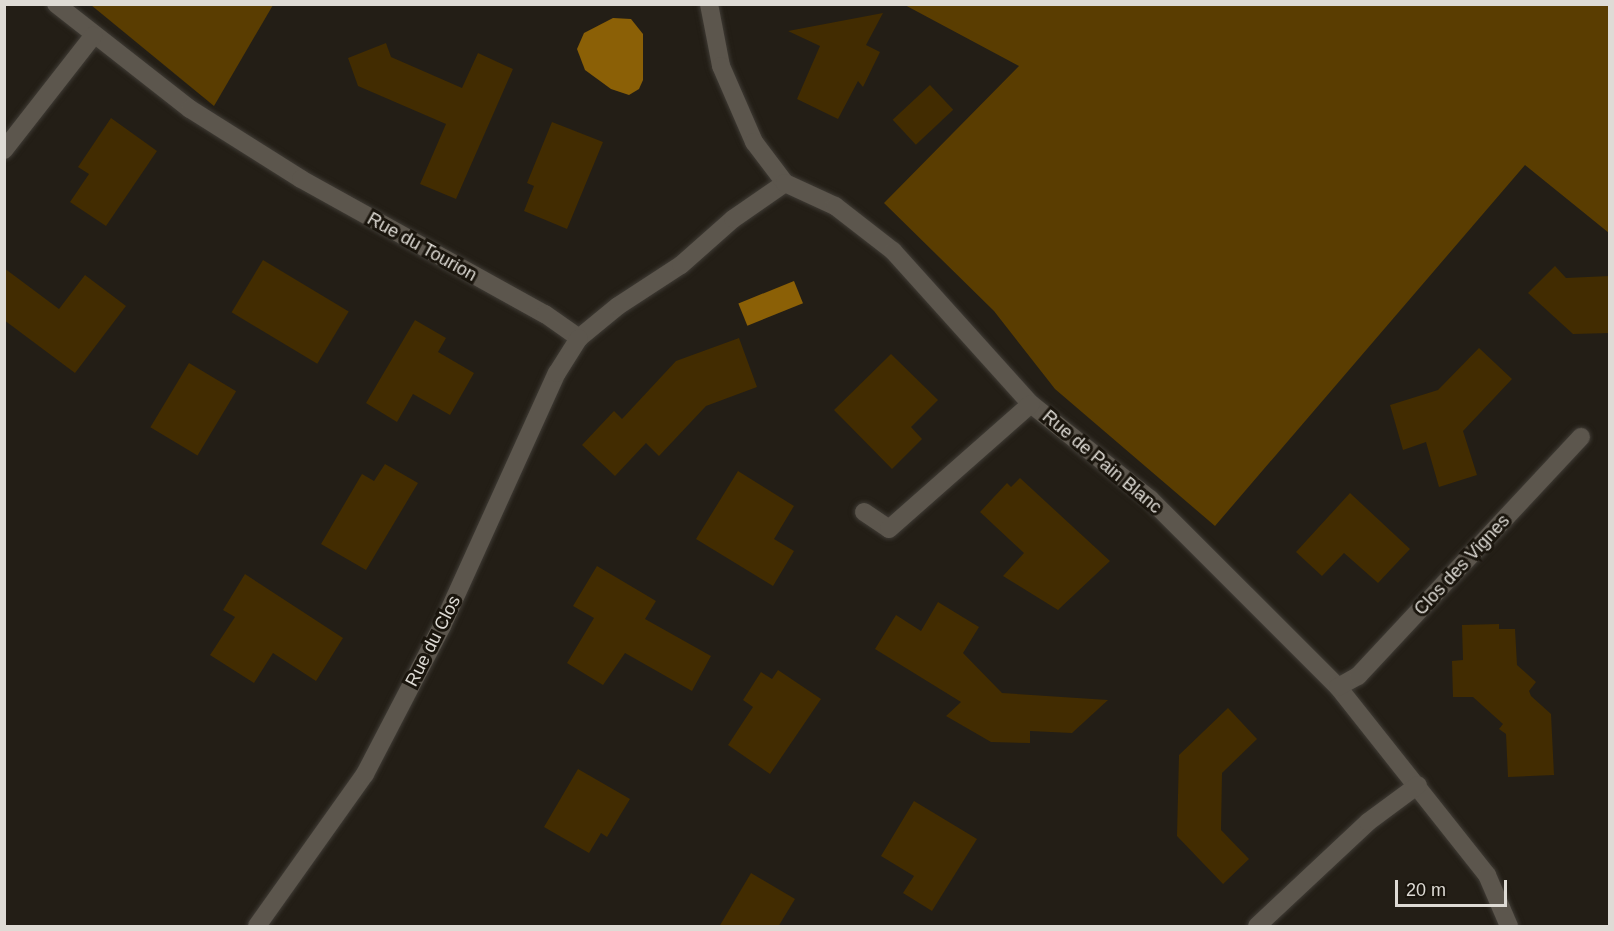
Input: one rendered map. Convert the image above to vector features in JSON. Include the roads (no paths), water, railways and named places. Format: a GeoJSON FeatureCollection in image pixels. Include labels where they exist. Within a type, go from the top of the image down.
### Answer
{"type":"FeatureCollection","features":[{"type":"Feature","properties":{"kind":"street","name":"Rue du Tourion"},"geometry":{"type":"LineString","coordinates":[[56,4],[93,36],[190,110],[291,173],[545,314],[579,338]]}},
{"type":"Feature","properties":{"kind":"street","name":"Rue de Pain Blanc"},"geometry":{"type":"LineString","coordinates":[[709,4],[721,66],[730,88],[754,142],[785,183],[835,206],[893,251],[1031,404],[1150,499],[1338,687],[1418,785],[1486,875],[1509,927]]}},
{"type":"Feature","properties":{"kind":"street"},"geometry":{"type":"LineString","coordinates":[[4,150],[93,36]]}},
{"type":"Feature","properties":{"kind":"street"},"geometry":{"type":"LineString","coordinates":[[579,338],[618,306],[681,265],[733,219],[785,183]]}},
{"type":"Feature","properties":{"kind":"street","name":"Rue du Clos"},"geometry":{"type":"LineString","coordinates":[[257,927],[365,774],[442,626],[557,373],[579,338]]}},
{"type":"Feature","properties":{"kind":"street"},"geometry":{"type":"LineString","coordinates":[[864,512],[889,529],[1031,404]]}},
{"type":"Feature","properties":{"kind":"street","name":"Clos des Vignes"},"geometry":{"type":"LineString","coordinates":[[1338,687],[1358,676],[1581,437]]}},
{"type":"Feature","properties":{"kind":"street"},"geometry":{"type":"LineString","coordinates":[[1257,927],[1368,822],[1418,785]]}}]}
